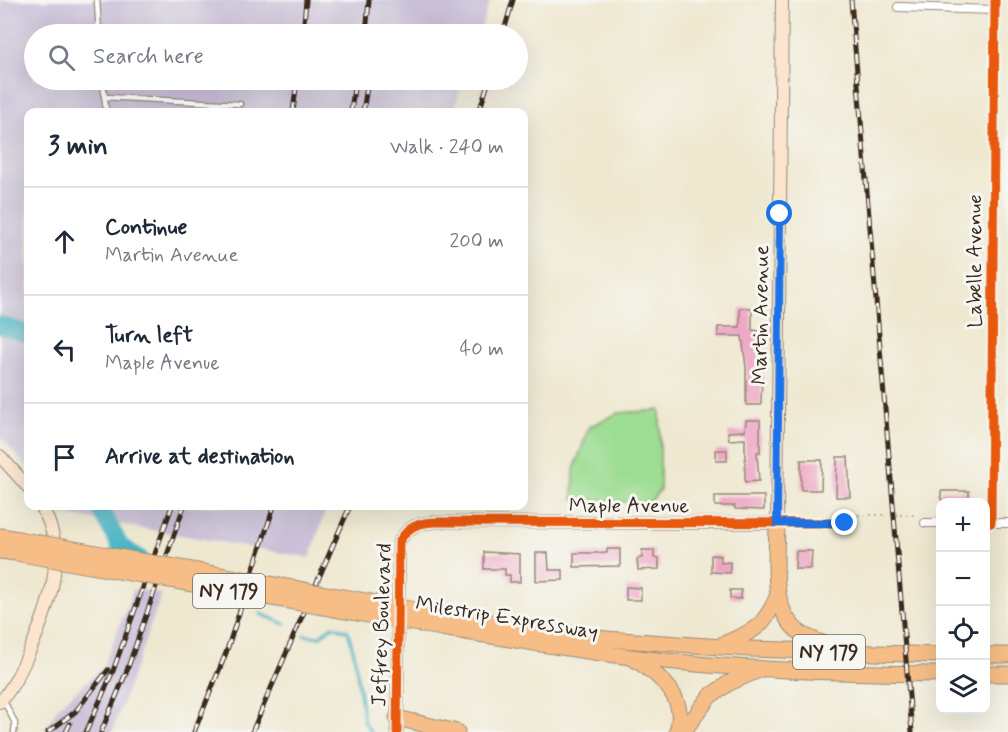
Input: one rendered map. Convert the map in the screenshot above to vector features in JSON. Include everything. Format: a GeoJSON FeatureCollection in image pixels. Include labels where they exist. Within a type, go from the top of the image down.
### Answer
{"type":"FeatureCollection","features":[{"type":"Feature","properties":{"kind":"highway"},"geometry":{"type":"LineString","coordinates":[[777,523],[777,594],[786,617],[801,634],[823,644],[857,653]]}},
{"type":"Feature","properties":{"kind":"highway","name":"Milestrip Expressway"},"geometry":{"type":"LineString","coordinates":[[0,536],[17,546],[631,657],[761,669],[936,674]]}},
{"type":"Feature","properties":{"kind":"highway","name":"Milestrip Expressway"},"geometry":{"type":"LineString","coordinates":[[0,551],[17,546]]}},
{"type":"Feature","properties":{"kind":"highway"},"geometry":{"type":"LineString","coordinates":[[718,646],[757,628],[767,617],[777,594]]}},
{"type":"Feature","properties":{"kind":"highway","name":"Milestrip Expressway"},"geometry":{"type":"LineString","coordinates":[[443,622],[606,639],[857,653],[936,655]]}},
{"type":"Feature","properties":{"kind":"highway"},"geometry":{"type":"LineString","coordinates":[[990,655],[1008,655]]}},
{"type":"Feature","properties":{"kind":"highway"},"geometry":{"type":"LineString","coordinates":[[631,657],[653,672],[675,696],[681,715],[677,732]]}},
{"type":"Feature","properties":{"kind":"highway"},"geometry":{"type":"LineString","coordinates":[[683,732],[710,696],[729,683],[761,669]]}},
{"type":"Feature","properties":{"kind":"highway"},"geometry":{"type":"LineString","coordinates":[[990,674],[1008,674]]}},
{"type":"Feature","properties":{"kind":"highway"},"geometry":{"type":"LineString","coordinates":[[397,725],[458,732]]}},
{"type":"Feature","properties":{"kind":"street","name":"Martin Avenue"},"geometry":{"type":"LineString","coordinates":[[777,523],[782,0]]}},
{"type":"Feature","properties":{"kind":"street"},"geometry":{"type":"LineString","coordinates":[[898,7],[995,5]]}},
{"type":"Feature","properties":{"kind":"street","name":"Labelle Avenue"},"geometry":{"type":"LineString","coordinates":[[988,498],[995,5]]}},
{"type":"Feature","properties":{"kind":"street"},"geometry":{"type":"LineString","coordinates":[[0,456],[24,483]]}},
{"type":"Feature","properties":{"kind":"street"},"geometry":{"type":"LineString","coordinates":[[1,700],[23,666],[46,614],[54,580],[55,544],[48,517],[44,510]]}},
{"type":"Feature","properties":{"kind":"street","name":"Maple Avenue"},"geometry":{"type":"LineString","coordinates":[[414,525],[438,522],[845,523]]}},
{"type":"Feature","properties":{"kind":"street"},"geometry":{"type":"LineString","coordinates":[[924,523],[936,523]]}},
{"type":"Feature","properties":{"kind":"street"},"geometry":{"type":"LineString","coordinates":[[990,523],[1008,523]]}},
{"type":"Feature","properties":{"kind":"street","name":"Jeffrey Boulevard"},"geometry":{"type":"LineString","coordinates":[[397,725],[399,542],[406,531],[414,525]]}},
{"type":"Feature","properties":{"kind":"lane"},"geometry":{"type":"LineString","coordinates":[[97,0],[98,24]]}},
{"type":"Feature","properties":{"kind":"lane"},"geometry":{"type":"LineString","coordinates":[[104,90],[105,108]]}},
{"type":"Feature","properties":{"kind":"lane"},"geometry":{"type":"LineString","coordinates":[[104,97],[240,104]]}},
{"type":"Feature","properties":{"kind":"lane"},"geometry":{"type":"LineString","coordinates":[[1,700],[11,711],[15,723],[14,732]]}},
{"type":"Feature","properties":{"kind":"path"},"geometry":{"type":"LineString","coordinates":[[900,515],[916,515]]}},
{"type":"Feature","properties":{"kind":"shaded area"},"geometry":{"type":"Polygon","coordinates":[[[0,0],[490,0],[482,24],[24,24],[24,90],[461,90],[454,108],[24,108],[24,464],[0,437],[0,0]]]}},
{"type":"Feature","properties":{"kind":"shaded area"},"geometry":{"type":"Polygon","coordinates":[[[58,510],[326,510],[310,558],[61,514],[58,510]]]}},
{"type":"Feature","properties":{"kind":"shaded area"},"geometry":{"type":"Polygon","coordinates":[[[134,589],[162,594],[112,732],[44,732],[58,707],[103,667],[134,589]]]}},
{"type":"Feature","properties":{"kind":"green space"},"geometry":{"type":"Polygon","coordinates":[[[660,410],[660,490],[649,503],[573,499],[574,470],[589,427],[618,413],[660,410]]]}},
{"type":"Feature","properties":{"kind":"building"},"geometry":{"type":"Polygon","coordinates":[[[740,308],[752,308],[752,330],[759,331],[758,374],[762,374],[761,405],[746,405],[746,367],[742,336],[718,336],[718,327],[740,327],[740,308]]]}},
{"type":"Feature","properties":{"kind":"building"},"geometry":{"type":"Polygon","coordinates":[[[746,420],[760,420],[760,452],[757,452],[759,481],[745,482],[745,439],[729,440],[728,432],[745,431],[746,420]]]}},
{"type":"Feature","properties":{"kind":"building"},"geometry":{"type":"Polygon","coordinates":[[[716,450],[727,450],[727,461],[716,461],[716,450]]]}},
{"type":"Feature","properties":{"kind":"building"},"geometry":{"type":"Polygon","coordinates":[[[837,457],[848,457],[850,497],[836,497],[837,457]]]}},
{"type":"Feature","properties":{"kind":"building"},"geometry":{"type":"Polygon","coordinates":[[[801,460],[822,460],[821,490],[801,490],[801,460]]]}},
{"type":"Feature","properties":{"kind":"building"},"geometry":{"type":"Polygon","coordinates":[[[941,491],[969,491],[969,498],[941,498],[941,491]]]}},
{"type":"Feature","properties":{"kind":"building"},"geometry":{"type":"Polygon","coordinates":[[[715,496],[764,496],[764,510],[715,506],[715,496]]]}},
{"type":"Feature","properties":{"kind":"building"},"geometry":{"type":"Polygon","coordinates":[[[607,549],[620,549],[620,566],[574,567],[574,553],[607,553],[607,549]]]}},
{"type":"Feature","properties":{"kind":"building"},"geometry":{"type":"Polygon","coordinates":[[[642,550],[654,550],[654,558],[659,558],[659,569],[638,570],[637,559],[642,558],[642,550]]]}},
{"type":"Feature","properties":{"kind":"building"},"geometry":{"type":"Polygon","coordinates":[[[796,551],[812,551],[811,569],[795,569],[796,551]]]}},
{"type":"Feature","properties":{"kind":"building"},"geometry":{"type":"Polygon","coordinates":[[[484,552],[520,554],[520,582],[510,582],[510,575],[505,575],[505,569],[484,569],[484,552]]]}},
{"type":"Feature","properties":{"kind":"building"},"geometry":{"type":"Polygon","coordinates":[[[536,553],[548,553],[549,570],[563,570],[563,580],[536,581],[536,553]]]}},
{"type":"Feature","properties":{"kind":"building"},"geometry":{"type":"Polygon","coordinates":[[[711,555],[721,556],[721,563],[730,562],[730,573],[711,572],[711,555]]]}},
{"type":"Feature","properties":{"kind":"building"},"geometry":{"type":"Polygon","coordinates":[[[626,587],[641,588],[641,600],[626,600],[626,587]]]}},
{"type":"Feature","properties":{"kind":"building"},"geometry":{"type":"Polygon","coordinates":[[[730,590],[741,590],[741,599],[730,598],[730,590]]]}},
{"type":"Feature","properties":{"kind":"waterway"},"geometry":{"type":"LineString","coordinates":[[0,325],[24,333]]}},
{"type":"Feature","properties":{"kind":"waterway"},"geometry":{"type":"LineString","coordinates":[[102,510],[120,546],[140,559]]}},
{"type":"Feature","properties":{"kind":"waterway"},"geometry":{"type":"LineString","coordinates":[[184,589],[200,600],[222,606]]}},
{"type":"Feature","properties":{"kind":"waterway"},"geometry":{"type":"LineString","coordinates":[[261,614],[285,624]]}},
{"type":"Feature","properties":{"kind":"waterway"},"geometry":{"type":"LineString","coordinates":[[304,635],[319,637],[332,626],[348,631],[354,654],[364,722],[371,732]]}},
{"type":"Feature","properties":{"kind":"railway"},"geometry":{"type":"LineString","coordinates":[[304,24],[306,0]]}},
{"type":"Feature","properties":{"kind":"railway"},"geometry":{"type":"LineString","coordinates":[[367,24],[369,0]]}},
{"type":"Feature","properties":{"kind":"railway"},"geometry":{"type":"LineString","coordinates":[[506,24],[513,0]]}},
{"type":"Feature","properties":{"kind":"railway"},"geometry":{"type":"LineString","coordinates":[[851,0],[912,732]]}},
{"type":"Feature","properties":{"kind":"railway"},"geometry":{"type":"LineString","coordinates":[[294,108],[296,90]]}},
{"type":"Feature","properties":{"kind":"railway"},"geometry":{"type":"LineString","coordinates":[[352,108],[354,90]]}},
{"type":"Feature","properties":{"kind":"railway"},"geometry":{"type":"LineString","coordinates":[[364,108],[366,90]]}},
{"type":"Feature","properties":{"kind":"railway"},"geometry":{"type":"LineString","coordinates":[[480,108],[486,90]]}},
{"type":"Feature","properties":{"kind":"railway"},"geometry":{"type":"LineString","coordinates":[[86,732],[113,671],[171,510]]}},
{"type":"Feature","properties":{"kind":"railway"},"geometry":{"type":"LineString","coordinates":[[101,732],[126,673],[183,510]]}},
{"type":"Feature","properties":{"kind":"railway"},"geometry":{"type":"LineString","coordinates":[[194,732],[226,653],[273,510]]}},
{"type":"Feature","properties":{"kind":"railway"},"geometry":{"type":"LineString","coordinates":[[252,732],[348,510]]}},
{"type":"Feature","properties":{"kind":"railway"},"geometry":{"type":"LineString","coordinates":[[48,732],[75,712],[108,670]]}},
{"type":"Feature","properties":{"kind":"railway"},"geometry":{"type":"LineString","coordinates":[[66,732],[70,724]]}},
{"type":"Feature","properties":{"kind":"cycle path"},"geometry":{"type":"LineString","coordinates":[[991,523],[995,0]]}},
{"type":"Feature","properties":{"kind":"cycle path"},"geometry":{"type":"LineString","coordinates":[[397,732],[399,542],[406,532],[415,526],[438,522],[845,523]]}},
{"type":"Feature","properties":{"kind":"route"},"geometry":{"type":"LineString","coordinates":[[780,214],[777,523],[845,523]]}}]}
